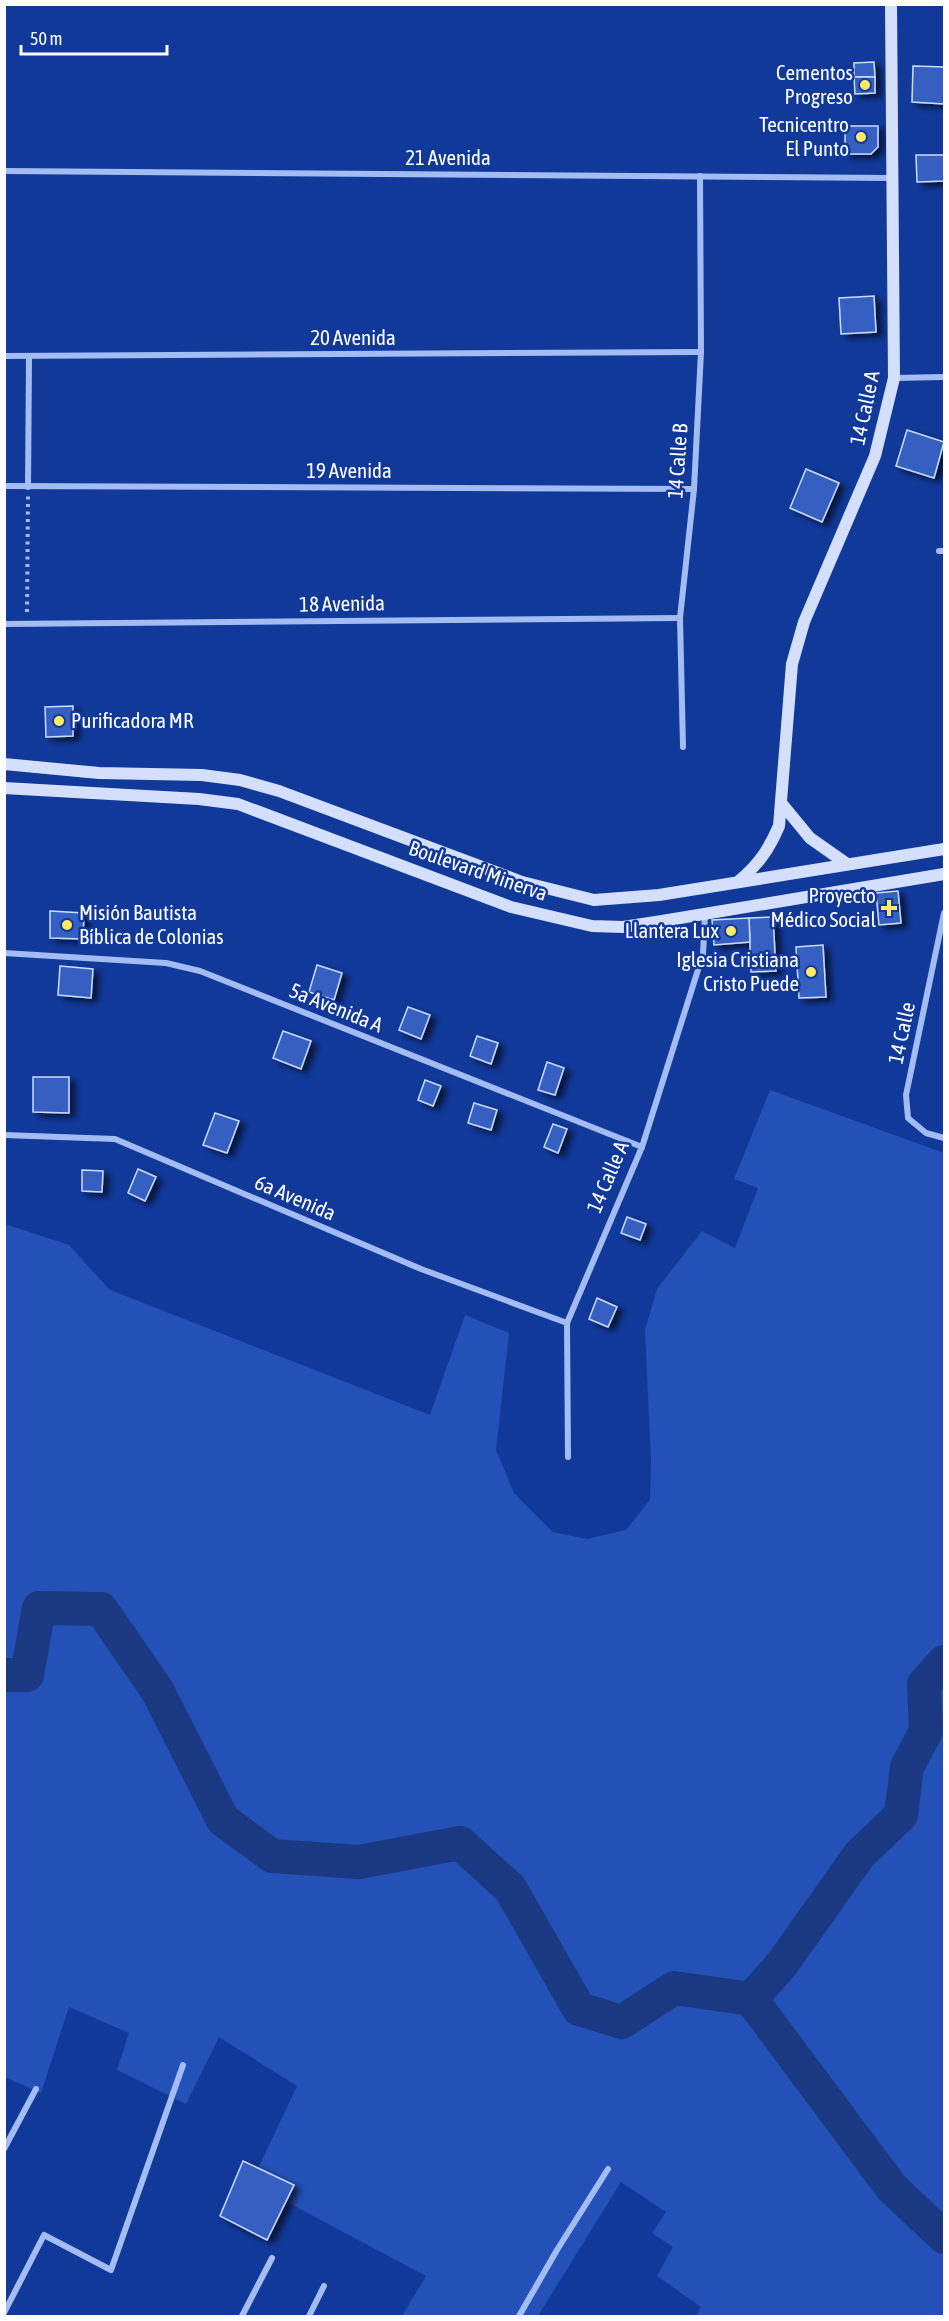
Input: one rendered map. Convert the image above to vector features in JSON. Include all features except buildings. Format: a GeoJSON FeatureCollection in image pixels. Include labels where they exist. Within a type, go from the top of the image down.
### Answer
{"type":"FeatureCollection","features":[{"type":"Feature","properties":{"kind":"street","name":"14 Calle A"},"geometry":{"type":"LineString","coordinates":[[739,881],[757,866],[770,848],[779,826],[792,664],[804,622],[875,456],[894,378],[891,4]]}},
{"type":"Feature","properties":{"kind":"street","name":"21 Avenida"},"geometry":{"type":"LineString","coordinates":[[4,171],[892,178]]}},
{"type":"Feature","properties":{"kind":"street","name":"14 Calle B"},"geometry":{"type":"LineString","coordinates":[[683,747],[680,618],[694,489],[701,352],[700,177]]}},
{"type":"Feature","properties":{"kind":"street","name":"20 Avenida"},"geometry":{"type":"LineString","coordinates":[[4,356],[701,352]]}},
{"type":"Feature","properties":{"kind":"street"},"geometry":{"type":"LineString","coordinates":[[28,487],[29,357]]}},
{"type":"Feature","properties":{"kind":"street"},"geometry":{"type":"LineString","coordinates":[[894,378],[945,377]]}},
{"type":"Feature","properties":{"kind":"street","name":"19 Avenida"},"geometry":{"type":"LineString","coordinates":[[4,486],[694,489]]}},
{"type":"Feature","properties":{"kind":"street","name":"18 Avenida"},"geometry":{"type":"LineString","coordinates":[[4,624],[680,618]]}},
{"type":"Feature","properties":{"kind":"street","name":"Boulevard Minerva"},"geometry":{"type":"LineString","coordinates":[[4,764],[99,773],[202,775],[240,780],[279,791],[522,882],[594,900],[658,895],[945,849]]}},
{"type":"Feature","properties":{"kind":"street","name":"Boulevard Minerva"},"geometry":{"type":"LineString","coordinates":[[4,788],[199,799],[238,804],[511,907],[592,926],[623,927],[945,874]]}},
{"type":"Feature","properties":{"kind":"street"},"geometry":{"type":"LineString","coordinates":[[782,804],[810,838],[847,864]]}},
{"type":"Feature","properties":{"kind":"street","name":"14 Calle"},"geometry":{"type":"LineString","coordinates":[[945,913],[906,1095],[908,1118],[926,1133],[945,1138]]}},
{"type":"Feature","properties":{"kind":"street","name":"14 Calle A"},"geometry":{"type":"LineString","coordinates":[[568,1457],[567,1323],[642,1147],[704,954],[705,914]]}},
{"type":"Feature","properties":{"kind":"street","name":"5a Avenida A"},"geometry":{"type":"LineString","coordinates":[[4,953],[166,963],[200,971],[642,1147]]}},
{"type":"Feature","properties":{"kind":"street","name":"6a Avenida"},"geometry":{"type":"LineString","coordinates":[[4,1134],[115,1139],[421,1269],[567,1323]]}},
{"type":"Feature","properties":{"kind":"street"},"geometry":{"type":"LineString","coordinates":[[4,2313],[44,2235],[111,2270],[183,2065]]}},
{"type":"Feature","properties":{"kind":"street"},"geometry":{"type":"LineString","coordinates":[[4,2149],[36,2089]]}},
{"type":"Feature","properties":{"kind":"street"},"geometry":{"type":"LineString","coordinates":[[519,2316],[556,2250],[608,2169]]}},
{"type":"Feature","properties":{"kind":"street"},"geometry":{"type":"LineString","coordinates":[[242,2316],[272,2258]]}},
{"type":"Feature","properties":{"kind":"street"},"geometry":{"type":"LineString","coordinates":[[309,2316],[324,2286]]}},
{"type":"Feature","properties":{"kind":"path"},"geometry":{"type":"LineString","coordinates":[[27,624],[28,487]]}},
{"type":"Feature","properties":{"kind":"shaded area"},"geometry":{"type":"Polygon","coordinates":[[[770,1090],[944,1153],[944,2316],[696,2316],[701,2307],[657,2276],[673,2247],[652,2233],[666,2212],[621,2182],[538,2316],[402,2316],[426,2276],[251,2183],[297,2086],[219,2037],[186,2104],[117,2070],[129,2033],[69,2007],[41,2093],[5,2077],[5,1224],[69,1245],[110,1290],[430,1415],[465,1315],[509,1333],[496,1450],[514,1493],[553,1532],[587,1539],[626,1530],[650,1500],[651,1461],[645,1330],[657,1289],[702,1231],[735,1248],[758,1188],[734,1179],[770,1090]]]}},
{"type":"Feature","properties":{"kind":"waterway"},"geometry":{"type":"LineString","coordinates":[[4,1675],[27,1675],[39,1608],[101,1609],[157,1690],[223,1820],[272,1856],[359,1862],[460,1843],[510,1888],[579,2009],[622,2022],[674,1988],[751,1999],[782,1964],[860,1854],[901,1815],[907,1767],[926,1731],[924,1684],[944,1662]]}},
{"type":"Feature","properties":{"kind":"waterway"},"geometry":{"type":"LineString","coordinates":[[751,1999],[892,2188],[944,2237]]}},
{"type":"Feature","properties":{"kind":"place","name":"Cementos Progreso"},"geometry":{"type":"Point","coordinates":[865,85]}},
{"type":"Feature","properties":{"kind":"place","name":"Tecnicentro El Punto"},"geometry":{"type":"Point","coordinates":[861,137]}},
{"type":"Feature","properties":{"kind":"place","name":"Purificadora MR"},"geometry":{"type":"Point","coordinates":[59,721]}},
{"type":"Feature","properties":{"kind":"place","name":"Proyecto Médico Social"},"geometry":{"type":"Point","coordinates":[889,908]}},
{"type":"Feature","properties":{"kind":"place","name":"Misión Bautista Bíblica de Colonias"},"geometry":{"type":"Point","coordinates":[67,925]}},
{"type":"Feature","properties":{"kind":"place","name":"Llantera Lux"},"geometry":{"type":"Point","coordinates":[731,931]}},
{"type":"Feature","properties":{"kind":"place","name":"Iglesia Cristiana Cristo Puede"},"geometry":{"type":"Point","coordinates":[811,972]}}]}
